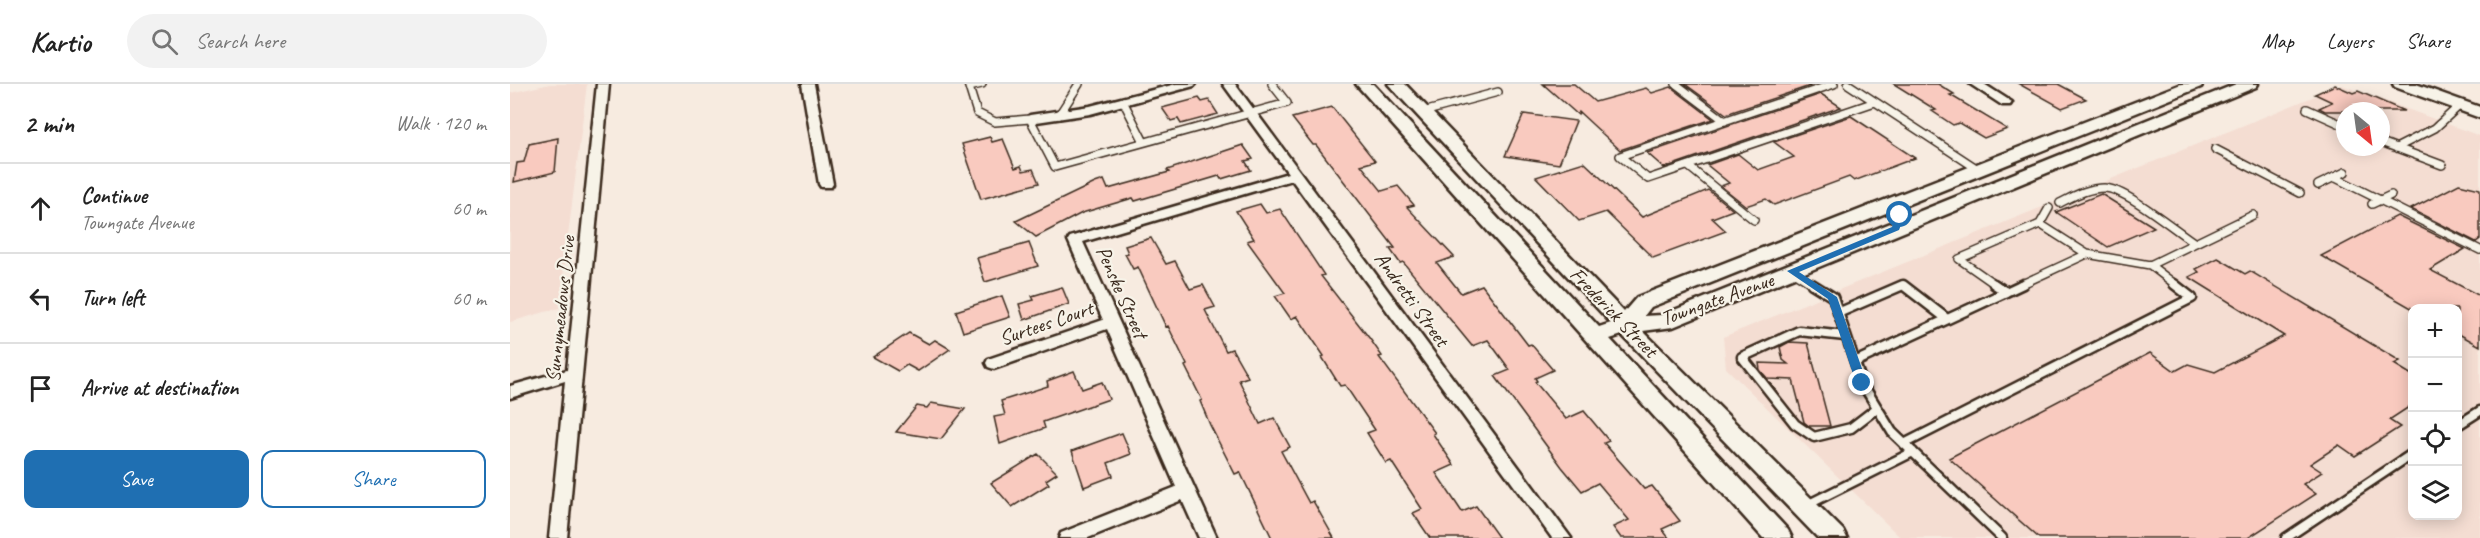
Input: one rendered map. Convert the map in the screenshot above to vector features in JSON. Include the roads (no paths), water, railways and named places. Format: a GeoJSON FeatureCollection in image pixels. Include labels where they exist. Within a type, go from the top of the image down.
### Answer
{"type":"FeatureCollection","features":[{"type":"Feature","properties":{"kind":"main road","name":"Frederick Street"},"geometry":{"type":"LineString","coordinates":[[1364,84],[1779,538]]}},
{"type":"Feature","properties":{"kind":"main road"},"geometry":{"type":"LineString","coordinates":[[1376,84],[1404,110],[1423,112]]}},
{"type":"Feature","properties":{"kind":"main road","name":"Frederick Street"},"geometry":{"type":"LineString","coordinates":[[1396,84],[1625,325],[1834,538]]}},
{"type":"Feature","properties":{"kind":"main road","name":"Towngate Avenue"},"geometry":{"type":"LineString","coordinates":[[1625,325],[1644,302],[2195,84]]}},
{"type":"Feature","properties":{"kind":"main road","name":"Towngate Avenue"},"geometry":{"type":"LineString","coordinates":[[1625,325],[1665,322],[2250,84]]}},
{"type":"Feature","properties":{"kind":"main road"},"geometry":{"type":"LineString","coordinates":[[2401,84],[2480,113]]}},
{"type":"Feature","properties":{"kind":"main road"},"geometry":{"type":"LineString","coordinates":[[2067,135],[2092,149]]}},
{"type":"Feature","properties":{"kind":"main road"},"geometry":{"type":"LineString","coordinates":[[1895,228],[1900,215],[1978,183],[1978,170]]}},
{"type":"Feature","properties":{"kind":"main road"},"geometry":{"type":"LineString","coordinates":[[1596,337],[1625,325]]}},
{"type":"Feature","properties":{"kind":"street","name":"Sunnymeadows Drive"},"geometry":{"type":"LineString","coordinates":[[558,538],[603,84]]}},
{"type":"Feature","properties":{"kind":"street"},"geometry":{"type":"LineString","coordinates":[[808,84],[826,184]]}},
{"type":"Feature","properties":{"kind":"street"},"geometry":{"type":"LineString","coordinates":[[1030,119],[1059,115],[1191,84]]}},
{"type":"Feature","properties":{"kind":"street","name":"Andretti Street"},"geometry":{"type":"LineString","coordinates":[[1229,84],[1562,538]]}},
{"type":"Feature","properties":{"kind":"street"},"geometry":{"type":"LineString","coordinates":[[1976,84],[2006,102]]}},
{"type":"Feature","properties":{"kind":"street","name":"Penske Street"},"geometry":{"type":"LineString","coordinates":[[1208,538],[1076,240],[1295,175]]}},
{"type":"Feature","properties":{"kind":"street","name":"Surtees Court"},"geometry":{"type":"LineString","coordinates":[[994,363],[1112,322]]}},
{"type":"Feature","properties":{"kind":"street"},"geometry":{"type":"LineString","coordinates":[[510,392],[575,373]]}},
{"type":"Feature","properties":{"kind":"street"},"geometry":{"type":"LineString","coordinates":[[1068,538],[1187,490]]}},
{"type":"Feature","properties":{"kind":"lane"},"geometry":{"type":"LineString","coordinates":[[982,84],[968,86],[977,113],[995,122],[1030,119],[1055,167],[1287,103],[1272,84]]}},
{"type":"Feature","properties":{"kind":"lane"},"geometry":{"type":"LineString","coordinates":[[1059,115],[1079,84]]}},
{"type":"Feature","properties":{"kind":"lane"},"geometry":{"type":"LineString","coordinates":[[1676,84],[1725,121]]}},
{"type":"Feature","properties":{"kind":"lane"},"geometry":{"type":"LineString","coordinates":[[1834,84],[1620,156],[1648,179],[1875,102]]}},
{"type":"Feature","properties":{"kind":"lane"},"geometry":{"type":"LineString","coordinates":[[1848,84],[1978,170]]}},
{"type":"Feature","properties":{"kind":"lane"},"geometry":{"type":"LineString","coordinates":[[1423,112],[1498,92]]}},
{"type":"Feature","properties":{"kind":"lane"},"geometry":{"type":"LineString","coordinates":[[1123,101],[1144,142]]}},
{"type":"Feature","properties":{"kind":"lane"},"geometry":{"type":"LineString","coordinates":[[2396,148],[2435,128],[2459,106]]}},
{"type":"Feature","properties":{"kind":"lane"},"geometry":{"type":"LineString","coordinates":[[2307,109],[2336,122]]}},
{"type":"Feature","properties":{"kind":"lane"},"geometry":{"type":"LineString","coordinates":[[2390,146],[2442,165]]}},
{"type":"Feature","properties":{"kind":"lane"},"geometry":{"type":"LineString","coordinates":[[2215,149],[2300,193]]}},
{"type":"Feature","properties":{"kind":"lane"},"geometry":{"type":"LineString","coordinates":[[1688,166],[1754,220]]}},
{"type":"Feature","properties":{"kind":"lane"},"geometry":{"type":"LineString","coordinates":[[2318,185],[2345,172]]}},
{"type":"Feature","properties":{"kind":"lane"},"geometry":{"type":"LineString","coordinates":[[2334,177],[2376,202],[2480,250]]}},
{"type":"Feature","properties":{"kind":"lane"},"geometry":{"type":"LineString","coordinates":[[2060,203],[2088,190],[2110,188],[2158,217],[2194,243]]}},
{"type":"Feature","properties":{"kind":"lane"},"geometry":{"type":"LineString","coordinates":[[2376,202],[2391,195]]}},
{"type":"Feature","properties":{"kind":"lane"},"geometry":{"type":"LineString","coordinates":[[2006,292],[1959,259],[2040,224],[2049,208]]}},
{"type":"Feature","properties":{"kind":"lane"},"geometry":{"type":"LineString","coordinates":[[2150,266],[2253,215]]}},
{"type":"Feature","properties":{"kind":"lane"},"geometry":{"type":"LineString","coordinates":[[1904,444],[2192,298],[2150,266],[2087,254],[2040,224]]}},
{"type":"Feature","properties":{"kind":"lane"},"geometry":{"type":"LineString","coordinates":[[1854,362],[2087,254]]}},
{"type":"Feature","properties":{"kind":"lane"},"geometry":{"type":"LineString","coordinates":[[1792,271],[1833,297],[1862,383],[1892,432],[2002,538]]}},
{"type":"Feature","properties":{"kind":"lane"},"geometry":{"type":"LineString","coordinates":[[1838,313],[1903,285],[1947,319]]}},
{"type":"Feature","properties":{"kind":"lane"},"geometry":{"type":"LineString","coordinates":[[1845,336],[1799,331],[1742,357],[1795,424],[1814,437],[1851,428],[1877,408]]}},
{"type":"Feature","properties":{"kind":"lane"},"geometry":{"type":"LineString","coordinates":[[2462,422],[2480,411]]}},
{"type":"Feature","properties":{"kind":"lane"},"geometry":{"type":"LineString","coordinates":[[1804,507],[1894,459],[1913,453]]}},
{"type":"Feature","properties":{"kind":"lane"},"geometry":{"type":"LineString","coordinates":[[2286,538],[2408,457]]}}]}
